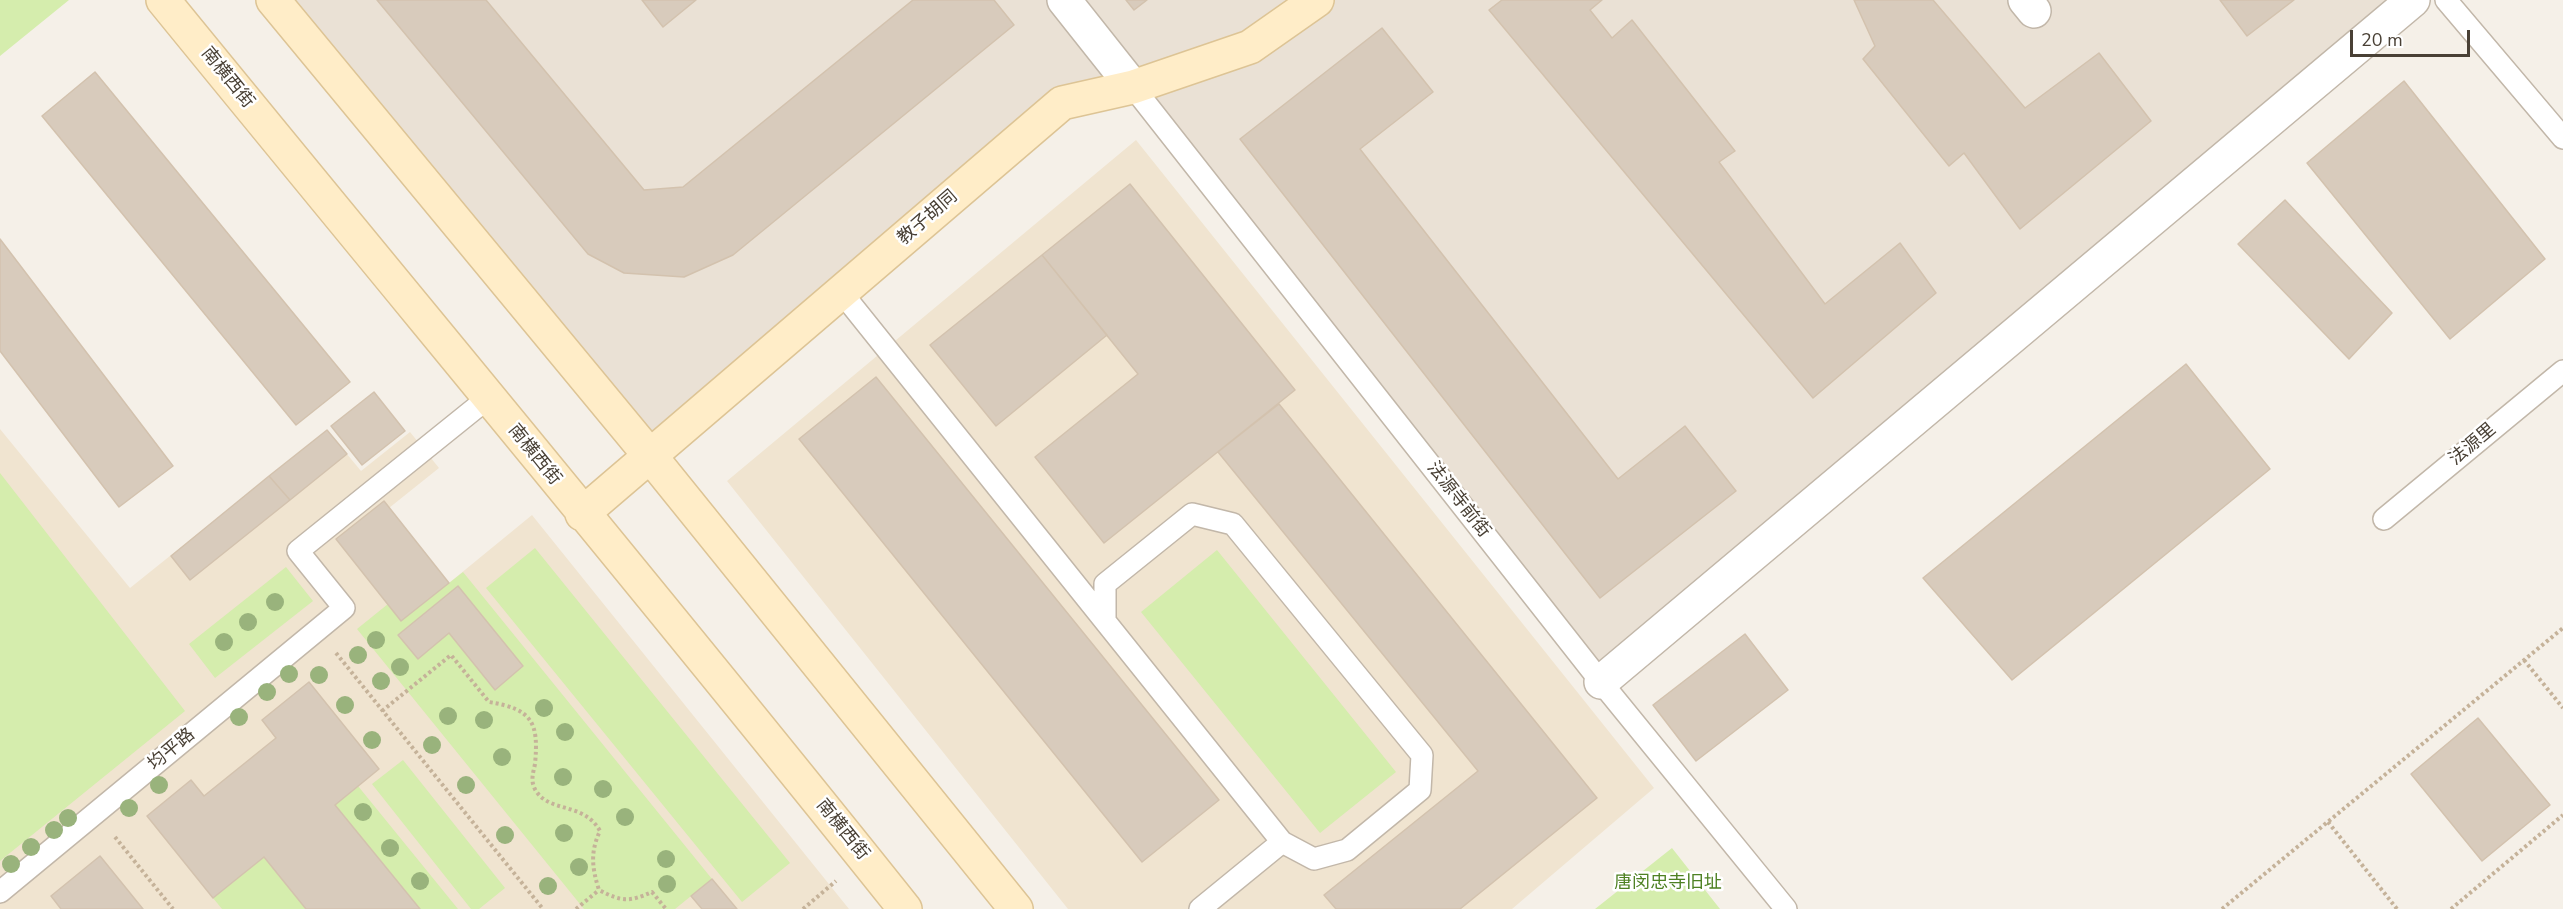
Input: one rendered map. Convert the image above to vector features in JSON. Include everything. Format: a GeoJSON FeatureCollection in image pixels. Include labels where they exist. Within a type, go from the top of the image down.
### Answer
{"type":"FeatureCollection","features":[{"type":"Feature","properties":{"kind":"main road","name":"南横西街"},"geometry":{"type":"LineString","coordinates":[[163,0],[582,514],[727,686],[905,909]]}},
{"type":"Feature","properties":{"kind":"main road"},"geometry":{"type":"LineString","coordinates":[[273,0],[651,457],[1016,909]]}},
{"type":"Feature","properties":{"kind":"main road","name":"教子胡同"},"geometry":{"type":"LineString","coordinates":[[582,514],[1062,103],[1133,87],[1250,47],[1317,0]]}},
{"type":"Feature","properties":{"kind":"street"},"geometry":{"type":"LineString","coordinates":[[1064,0],[1133,87]]}},
{"type":"Feature","properties":{"kind":"street"},"geometry":{"type":"LineString","coordinates":[[1601,682],[2413,0]]}},
{"type":"Feature","properties":{"kind":"lane"},"geometry":{"type":"LineString","coordinates":[[2446,0],[2563,138]]}},
{"type":"Feature","properties":{"kind":"lane","name":"法源寺前街"},"geometry":{"type":"LineString","coordinates":[[1133,87],[1601,682],[1786,909]]}},
{"type":"Feature","properties":{"kind":"lane"},"geometry":{"type":"LineString","coordinates":[[842,293],[1282,842],[1314,859],[1347,850],[1420,790],[1422,755],[1233,524],[1192,514],[1105,584],[1105,621]]}},
{"type":"Feature","properties":{"kind":"lane","name":"法源里"},"geometry":{"type":"LineString","coordinates":[[2384,519],[2563,371]]}},
{"type":"Feature","properties":{"kind":"lane","name":"均平路"},"geometry":{"type":"LineString","coordinates":[[0,892],[344,608],[298,551],[488,398]]}},
{"type":"Feature","properties":{"kind":"lane"},"geometry":{"type":"LineString","coordinates":[[1200,909],[1282,842]]}},
{"type":"Feature","properties":{"kind":"path"},"geometry":{"type":"LineString","coordinates":[[2222,909],[2563,628]]}},
{"type":"Feature","properties":{"kind":"path"},"geometry":{"type":"LineString","coordinates":[[317,630],[543,909]]}},
{"type":"Feature","properties":{"kind":"path"},"geometry":{"type":"LineString","coordinates":[[382,711],[451,655],[489,702],[524,712],[535,727],[537,735],[531,781],[536,793],[565,809],[587,814],[600,831],[593,846],[592,867],[599,890],[615,899],[632,901],[652,892],[666,909]]}},
{"type":"Feature","properties":{"kind":"path"},"geometry":{"type":"LineString","coordinates":[[2524,660],[2563,708]]}},
{"type":"Feature","properties":{"kind":"path"},"geometry":{"type":"LineString","coordinates":[[95,814],[173,909]]}},
{"type":"Feature","properties":{"kind":"path"},"geometry":{"type":"LineString","coordinates":[[2451,909],[2563,815]]}},
{"type":"Feature","properties":{"kind":"path"},"geometry":{"type":"LineString","coordinates":[[2328,822],[2397,909]]}},
{"type":"Feature","properties":{"kind":"path"},"geometry":{"type":"LineString","coordinates":[[576,909],[599,890]]}},
{"type":"Feature","properties":{"kind":"shaded area"},"geometry":{"type":"Polygon","coordinates":[[[275,0],[2413,0],[1601,682],[1133,87],[1062,103],[651,457],[275,0]]]}},
{"type":"Feature","properties":{"kind":"shaded area"},"geometry":{"type":"Polygon","coordinates":[[[1136,140],[1654,788],[1512,909],[1068,909],[727,481],[1136,140]]]}},
{"type":"Feature","properties":{"kind":"shaded area"},"geometry":{"type":"Polygon","coordinates":[[[0,429],[130,588],[327,430],[361,471],[410,432],[439,468],[389,508],[449,583],[532,515],[849,909],[0,909],[0,429]]]}},
{"type":"Feature","properties":{"kind":"green space"},"geometry":{"type":"Polygon","coordinates":[[[0,0],[69,0],[0,56],[0,0]]]}},
{"type":"Feature","properties":{"kind":"green space"},"geometry":{"type":"Polygon","coordinates":[[[0,473],[185,711],[0,861],[0,473]]]}},
{"type":"Feature","properties":{"kind":"green space"},"geometry":{"type":"Polygon","coordinates":[[[535,548],[790,863],[742,902],[486,588],[535,548]]]}},
{"type":"Feature","properties":{"kind":"green space"},"geometry":{"type":"Polygon","coordinates":[[[1217,550],[1396,772],[1320,833],[1141,612],[1217,550]]]}},
{"type":"Feature","properties":{"kind":"green space"},"geometry":{"type":"Polygon","coordinates":[[[286,567],[313,601],[215,678],[189,644],[286,567]]]}},
{"type":"Feature","properties":{"kind":"green space"},"geometry":{"type":"Polygon","coordinates":[[[463,572],[712,879],[675,909],[584,909],[357,629],[388,604],[402,620],[463,572]]]}},
{"type":"Feature","properties":{"kind":"green space"},"geometry":{"type":"Polygon","coordinates":[[[403,760],[505,888],[479,909],[471,909],[372,784],[403,760]]]}},
{"type":"Feature","properties":{"kind":"green space"},"geometry":{"type":"Polygon","coordinates":[[[358,786],[458,909],[420,909],[335,805],[358,786]]]}},
{"type":"Feature","properties":{"kind":"green space","name":"唐闵忠寺旧址"},"geometry":{"type":"Polygon","coordinates":[[[1672,848],[1720,909],[1595,909],[1672,848]]]}},
{"type":"Feature","properties":{"kind":"green space"},"geometry":{"type":"Polygon","coordinates":[[[264,857],[306,909],[222,909],[213,898],[264,857]]]}},
{"type":"Feature","properties":{"kind":"building"},"geometry":{"type":"Polygon","coordinates":[[[377,0],[486,0],[644,190],[683,187],[913,0],[994,0],[1014,25],[733,255],[684,277],[624,273],[588,254],[377,0]]]}},
{"type":"Feature","properties":{"kind":"building"},"geometry":{"type":"Polygon","coordinates":[[[642,0],[696,0],[663,27],[642,0]]]}},
{"type":"Feature","properties":{"kind":"building"},"geometry":{"type":"Polygon","coordinates":[[[1126,0],[1147,0],[1134,10],[1126,0]]]}},
{"type":"Feature","properties":{"kind":"building"},"geometry":{"type":"Polygon","coordinates":[[[1502,0],[1602,0],[1590,10],[1612,38],[1632,20],[1735,151],[1719,162],[1825,304],[1900,243],[1936,293],[1813,398],[1489,10],[1502,0]]]}},
{"type":"Feature","properties":{"kind":"building"},"geometry":{"type":"Polygon","coordinates":[[[1854,0],[1933,0],[2025,108],[2099,53],[2151,121],[2020,229],[1964,153],[1949,166],[1863,59],[1875,46],[1854,0]]]}},
{"type":"Feature","properties":{"kind":"building"},"geometry":{"type":"Polygon","coordinates":[[[2220,0],[2294,0],[2247,36],[2220,0]]]}},
{"type":"Feature","properties":{"kind":"building"},"geometry":{"type":"Polygon","coordinates":[[[1382,28],[1433,92],[1360,149],[1618,479],[1685,426],[1736,491],[1600,598],[1240,139],[1382,28]]]}},
{"type":"Feature","properties":{"kind":"building"},"geometry":{"type":"Polygon","coordinates":[[[95,72],[350,382],[296,425],[42,116],[95,72]]]}},
{"type":"Feature","properties":{"kind":"building"},"geometry":{"type":"Polygon","coordinates":[[[2404,81],[2545,259],[2450,339],[2307,163],[2404,81]]]}},
{"type":"Feature","properties":{"kind":"building"},"geometry":{"type":"Polygon","coordinates":[[[1130,184],[1295,390],[1104,543],[1035,457],[1138,374],[1042,255],[1130,184]]]}},
{"type":"Feature","properties":{"kind":"building"},"geometry":{"type":"Polygon","coordinates":[[[2285,200],[2392,313],[2349,359],[2238,244],[2285,200]]]}},
{"type":"Feature","properties":{"kind":"building"},"geometry":{"type":"Polygon","coordinates":[[[0,239],[173,466],[119,507],[0,351],[0,239]]]}},
{"type":"Feature","properties":{"kind":"building"},"geometry":{"type":"Polygon","coordinates":[[[1042,255],[1107,335],[996,426],[930,345],[1042,255]]]}},
{"type":"Feature","properties":{"kind":"building"},"geometry":{"type":"Polygon","coordinates":[[[2186,364],[2270,469],[2012,680],[1923,578],[2186,364]]]}},
{"type":"Feature","properties":{"kind":"building"},"geometry":{"type":"Polygon","coordinates":[[[876,377],[1219,800],[1142,862],[799,439],[876,377]]]}},
{"type":"Feature","properties":{"kind":"building"},"geometry":{"type":"Polygon","coordinates":[[[374,392],[405,431],[362,465],[331,426],[374,392]]]}},
{"type":"Feature","properties":{"kind":"building"},"geometry":{"type":"Polygon","coordinates":[[[1279,404],[1597,798],[1460,909],[1336,909],[1324,895],[1478,771],[1218,452],[1279,404]]]}},
{"type":"Feature","properties":{"kind":"building"},"geometry":{"type":"Polygon","coordinates":[[[327,430],[347,454],[290,500],[269,476],[327,430]]]}},
{"type":"Feature","properties":{"kind":"building"},"geometry":{"type":"Polygon","coordinates":[[[269,476],[290,500],[190,580],[171,556],[269,476]]]}},
{"type":"Feature","properties":{"kind":"building"},"geometry":{"type":"Polygon","coordinates":[[[384,501],[449,583],[401,621],[336,539],[384,501]]]}},
{"type":"Feature","properties":{"kind":"building"},"geometry":{"type":"Polygon","coordinates":[[[458,586],[523,666],[495,690],[449,633],[418,659],[398,635],[458,586]]]}},
{"type":"Feature","properties":{"kind":"building"},"geometry":{"type":"Polygon","coordinates":[[[1745,634],[1788,690],[1696,761],[1653,705],[1745,634]]]}},
{"type":"Feature","properties":{"kind":"building"},"geometry":{"type":"Polygon","coordinates":[[[309,682],[379,769],[335,805],[420,909],[306,909],[264,857],[213,898],[147,816],[191,780],[204,796],[276,738],[262,720],[309,682]]]}},
{"type":"Feature","properties":{"kind":"building"},"geometry":{"type":"Polygon","coordinates":[[[2478,718],[2550,805],[2482,861],[2411,774],[2478,718]]]}},
{"type":"Feature","properties":{"kind":"building"},"geometry":{"type":"Polygon","coordinates":[[[100,856],[143,909],[61,909],[51,896],[100,856]]]}},
{"type":"Feature","properties":{"kind":"building"},"geometry":{"type":"Polygon","coordinates":[[[712,879],[737,909],[702,909],[691,896],[712,879]]]}}]}
